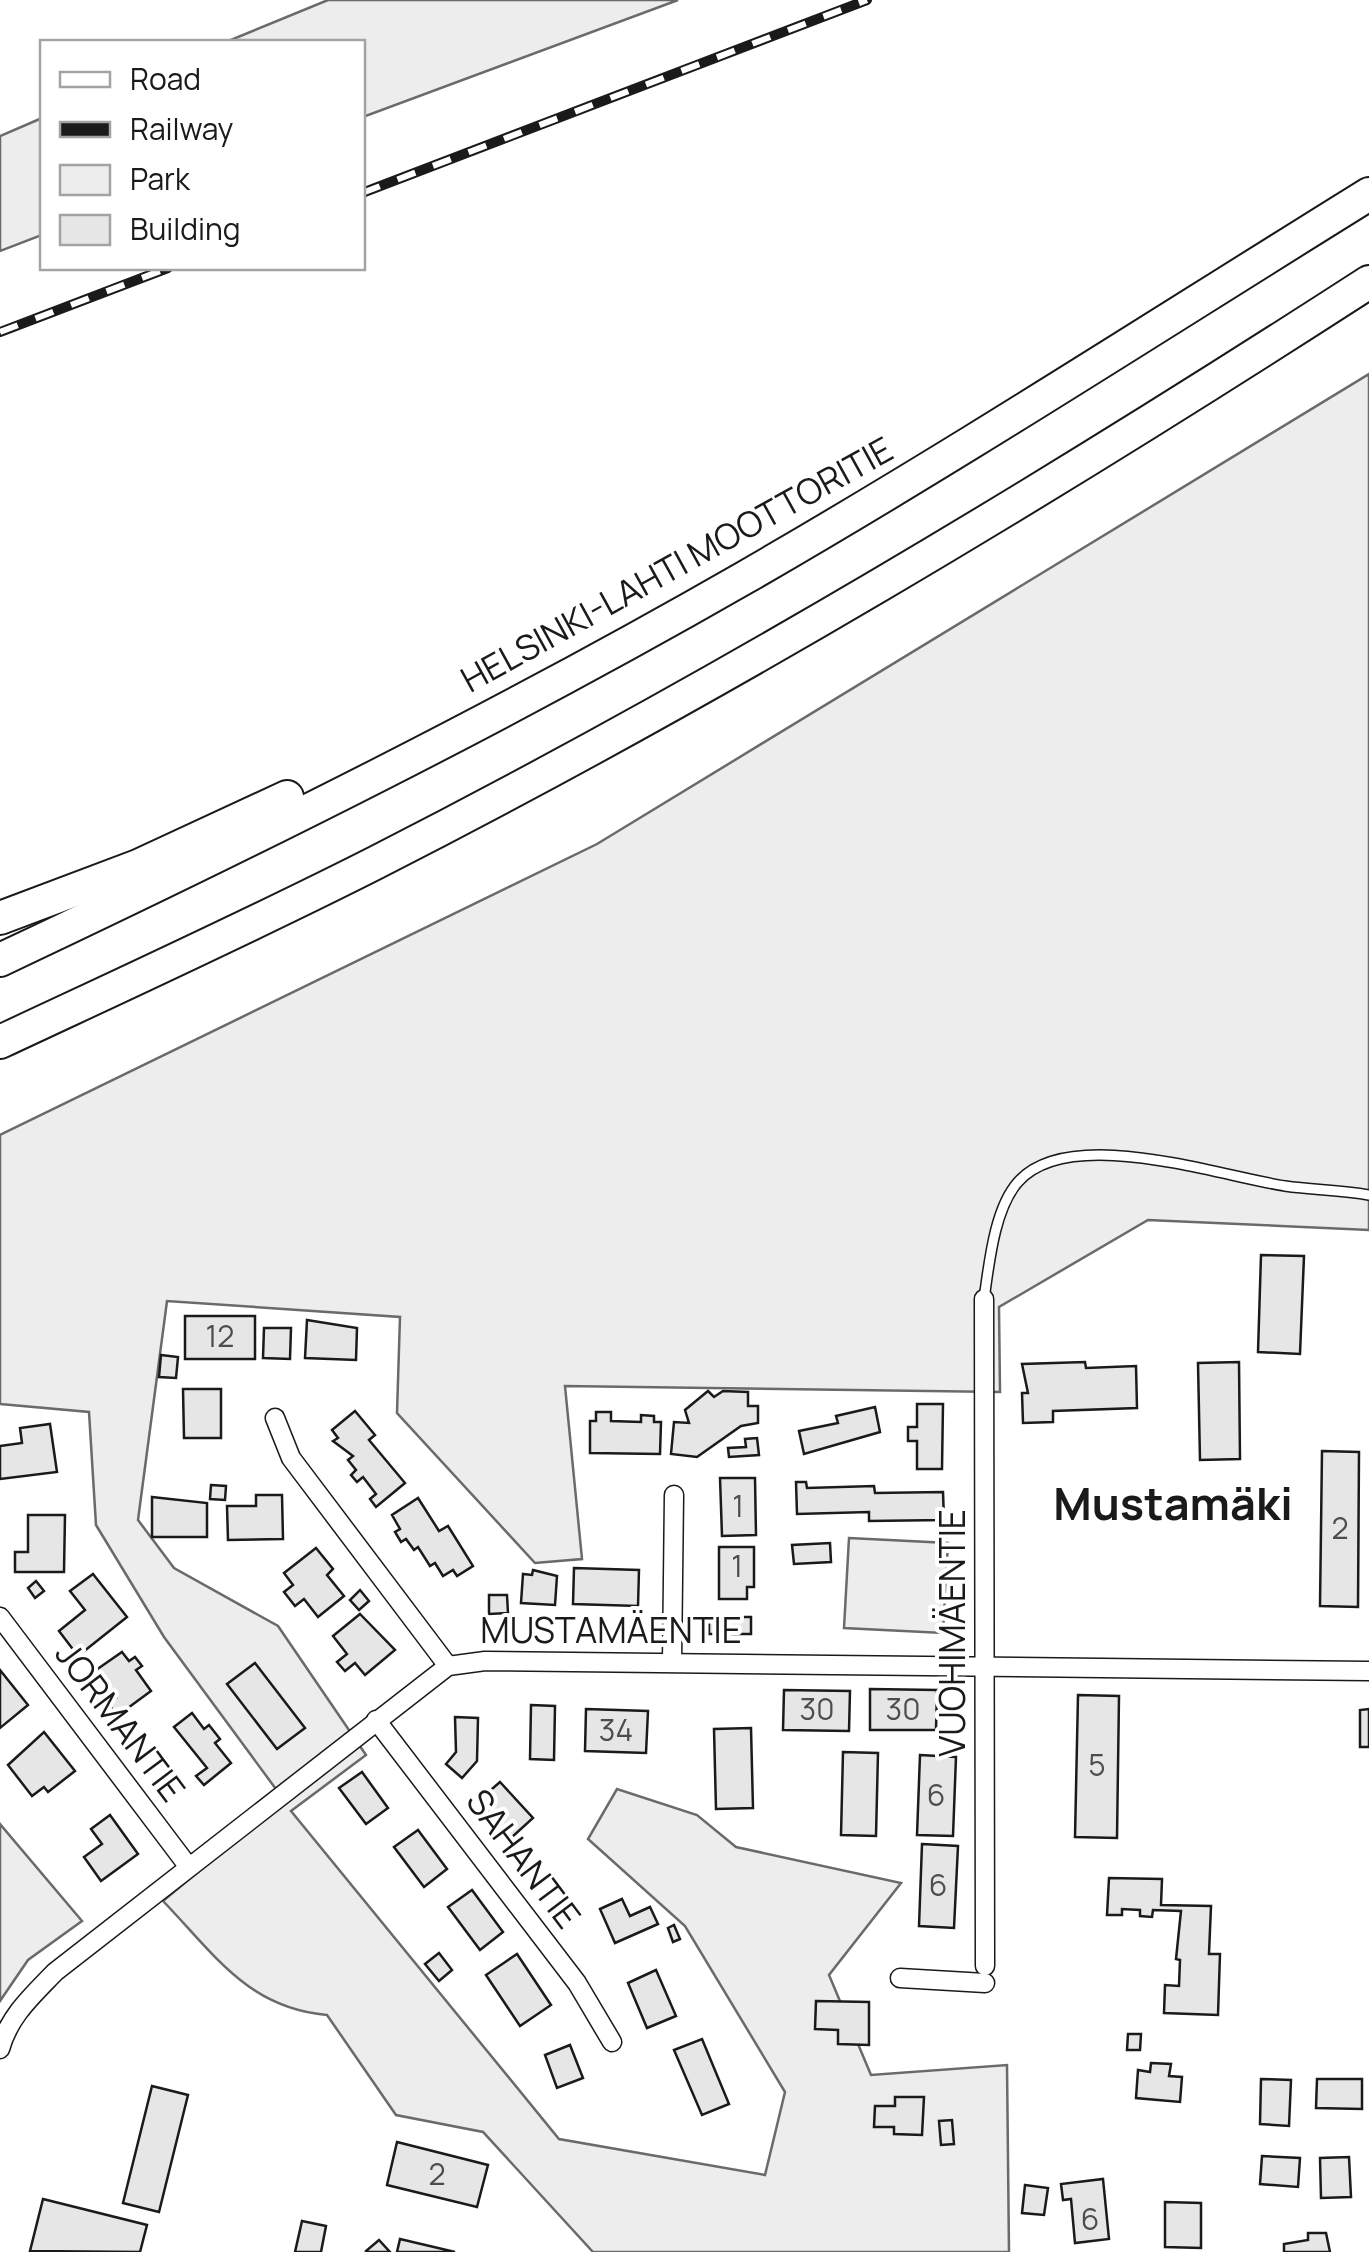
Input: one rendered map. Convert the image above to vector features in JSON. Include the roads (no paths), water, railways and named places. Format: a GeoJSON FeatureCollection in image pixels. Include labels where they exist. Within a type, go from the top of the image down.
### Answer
{"type":"FeatureCollection","features":[{"type":"Feature","properties":{"kind":"highway","name":"HELSINKI-LAHTI MOOTTORITIE"},"geometry":{"type":"LineString","coordinates":[[0,960],[406,761],[760,569],[946,459],[1369,194]]}},
{"type":"Feature","properties":{"kind":"highway"},"geometry":{"type":"LineString","coordinates":[[0,1060],[247,926],[534,780],[789,639],[1224,376],[1369,282]]}},
{"type":"Feature","properties":{"kind":"highway"},"geometry":{"type":"LineString","coordinates":[[0,918],[138,866],[330,778],[406,761]]}},
{"type":"Feature","properties":{"kind":"highway"},"geometry":{"type":"LineString","coordinates":[[0,1042],[247,926]]}},
{"type":"Feature","properties":{"kind":"street","name":"VUOHIMÄENTIE"},"geometry":{"type":"LineString","coordinates":[[900,1978],[985,1974],[984,1299]]}},
{"type":"Feature","properties":{"kind":"street"},"geometry":{"type":"LineString","coordinates":[[276,1418],[291,1458],[448,1666]]}},
{"type":"Feature","properties":{"kind":"street"},"geometry":{"type":"LineString","coordinates":[[672,1662],[674,1495]]}},
{"type":"Feature","properties":{"kind":"street","name":"JORMANTIE"},"geometry":{"type":"LineString","coordinates":[[0,1617],[188,1866]]}},
{"type":"Feature","properties":{"kind":"street","name":"MUSTAMÄENTIE"},"geometry":{"type":"LineString","coordinates":[[0,2049],[6,2029],[21,2007],[55,1972],[448,1666],[485,1660],[1369,1670]]}},
{"type":"Feature","properties":{"kind":"street","name":"SAHANTIE"},"geometry":{"type":"LineString","coordinates":[[376,1720],[577,1983],[612,2042]]}},
{"type":"Feature","properties":{"kind":"lane"},"geometry":{"type":"LineString","coordinates":[[984,1299],[992,1239],[1018,1182],[1060,1157],[1114,1156],[1369,1196]]}},
{"type":"Feature","properties":{"kind":"railway"},"geometry":{"type":"LineString","coordinates":[[365,192],[867,0]]}},
{"type":"Feature","properties":{"kind":"railway"},"geometry":{"type":"LineString","coordinates":[[0,332],[163,270]]}},
{"type":"Feature","properties":{"kind":"district","name":"Mustamäki"},"geometry":{"type":"Point","coordinates":[1173,1504]}}]}
